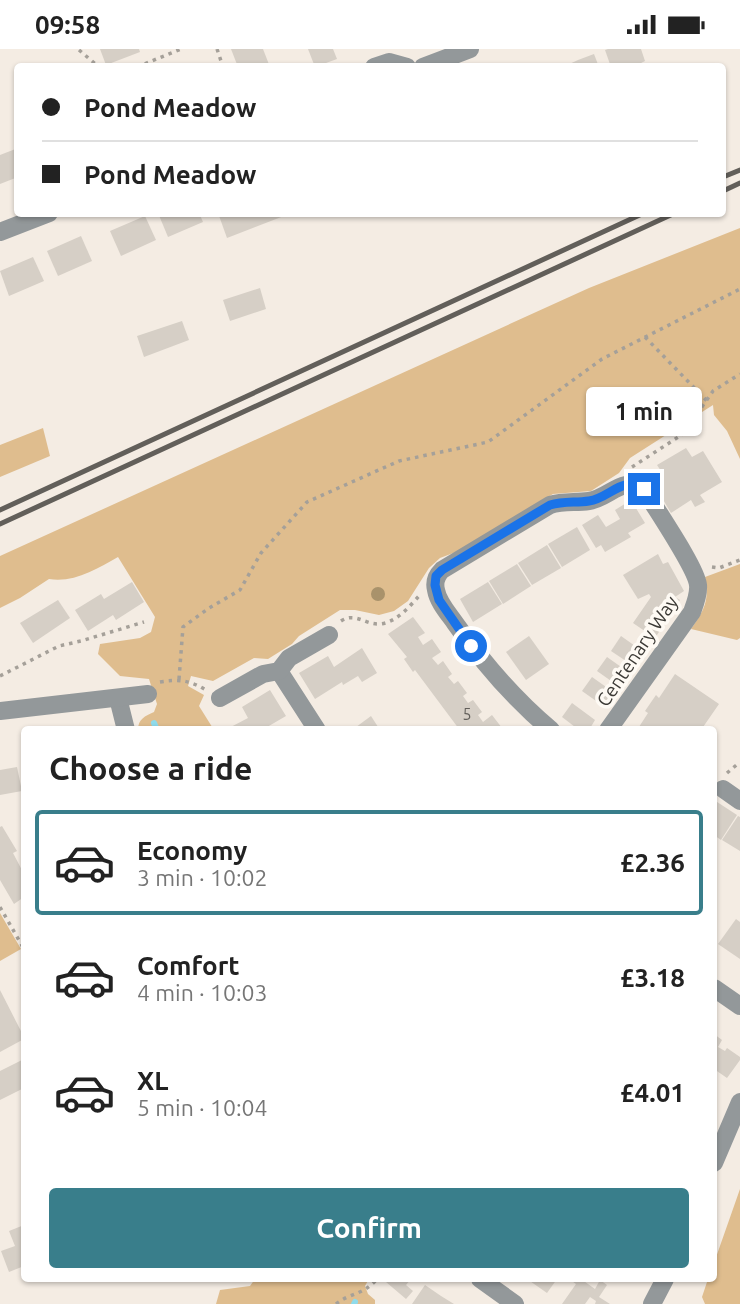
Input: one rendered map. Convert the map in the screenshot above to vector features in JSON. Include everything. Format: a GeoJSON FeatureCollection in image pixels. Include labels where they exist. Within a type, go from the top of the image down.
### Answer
{"type":"FeatureCollection","features":[{"type":"Feature","properties":{"kind":"street"},"geometry":{"type":"LineString","coordinates":[[433,63],[470,49]]}},
{"type":"Feature","properties":{"kind":"street"},"geometry":{"type":"LineString","coordinates":[[0,232],[39,217]]}},
{"type":"Feature","properties":{"kind":"street"},"geometry":{"type":"LineString","coordinates":[[547,726],[505,688],[483,662],[439,600],[435,585],[436,576],[550,505],[588,501],[628,484]]}},
{"type":"Feature","properties":{"kind":"street","name":"Centenary Way"},"geometry":{"type":"LineString","coordinates":[[611,726],[692,612],[698,586],[644,489],[628,484]]}},
{"type":"Feature","properties":{"kind":"street"},"geometry":{"type":"LineString","coordinates":[[220,698],[263,674],[279,671],[289,658],[329,635]]}},
{"type":"Feature","properties":{"kind":"street"},"geometry":{"type":"LineString","coordinates":[[279,671],[314,726]]}},
{"type":"Feature","properties":{"kind":"street"},"geometry":{"type":"LineString","coordinates":[[0,711],[118,698],[150,688]]}},
{"type":"Feature","properties":{"kind":"street"},"geometry":{"type":"LineString","coordinates":[[118,698],[124,726]]}},
{"type":"Feature","properties":{"kind":"street"},"geometry":{"type":"LineString","coordinates":[[723,789],[740,801]]}},
{"type":"Feature","properties":{"kind":"street"},"geometry":{"type":"LineString","coordinates":[[717,990],[740,1006]]}},
{"type":"Feature","properties":{"kind":"street"},"geometry":{"type":"LineString","coordinates":[[717,1156],[740,1102]]}},
{"type":"Feature","properties":{"kind":"street"},"geometry":{"type":"LineString","coordinates":[[484,1282],[515,1304]]}},
{"type":"Feature","properties":{"kind":"street"},"geometry":{"type":"LineString","coordinates":[[652,1304],[663,1282]]}},
{"type":"Feature","properties":{"kind":"path"},"geometry":{"type":"LineString","coordinates":[[147,63],[181,49]]}},
{"type":"Feature","properties":{"kind":"path"},"geometry":{"type":"LineString","coordinates":[[79,50],[94,63]]}},
{"type":"Feature","properties":{"kind":"path"},"geometry":{"type":"LineString","coordinates":[[179,679],[183,627],[240,590],[261,552],[307,502],[399,461],[488,442],[602,359],[740,289]]}},
{"type":"Feature","properties":{"kind":"path"},"geometry":{"type":"LineString","coordinates":[[645,337],[707,401]]}},
{"type":"Feature","properties":{"kind":"path"},"geometry":{"type":"LineString","coordinates":[[628,484],[629,469],[683,434],[713,391],[740,374]]}},
{"type":"Feature","properties":{"kind":"path"},"geometry":{"type":"LineString","coordinates":[[685,559],[719,568],[740,560]]}},
{"type":"Feature","properties":{"kind":"path"},"geometry":{"type":"LineString","coordinates":[[329,635],[336,624],[346,618],[356,617],[376,624],[388,623],[411,605],[421,593],[435,585]]}},
{"type":"Feature","properties":{"kind":"path"},"geometry":{"type":"LineString","coordinates":[[0,675],[58,646],[145,622]]}},
{"type":"Feature","properties":{"kind":"path"},"geometry":{"type":"LineString","coordinates":[[150,688],[179,679],[191,681],[220,698]]}},
{"type":"Feature","properties":{"kind":"path"},"geometry":{"type":"LineString","coordinates":[[0,907],[21,944]]}},
{"type":"Feature","properties":{"kind":"path"},"geometry":{"type":"LineString","coordinates":[[336,1304],[340,1300],[367,1291],[374,1282]]}},
{"type":"Feature","properties":{"kind":"shaded area"},"geometry":{"type":"Polygon","coordinates":[[[740,228],[740,459],[727,431],[714,415],[713,405],[630,458],[619,473],[591,491],[553,494],[456,552],[440,558],[429,568],[408,601],[394,611],[379,615],[340,610],[268,659],[254,658],[213,681],[191,676],[188,686],[204,695],[199,706],[212,726],[138,726],[145,717],[154,712],[157,704],[149,679],[120,676],[98,654],[100,644],[140,638],[151,632],[155,617],[118,557],[76,577],[49,579],[0,608],[0,556],[589,288],[740,228]]]}},
{"type":"Feature","properties":{"kind":"shaded area"},"geometry":{"type":"Polygon","coordinates":[[[43,428],[50,456],[0,477],[0,445],[43,428]]]}},
{"type":"Feature","properties":{"kind":"shaded area"},"geometry":{"type":"Polygon","coordinates":[[[740,564],[740,638],[737,640],[691,629],[705,605],[705,577],[740,564]]]}},
{"type":"Feature","properties":{"kind":"shaded area"},"geometry":{"type":"Polygon","coordinates":[[[0,913],[21,949],[0,961],[0,913]]]}},
{"type":"Feature","properties":{"kind":"shaded area"},"geometry":{"type":"Polygon","coordinates":[[[740,1189],[740,1304],[705,1304],[702,1297],[707,1282],[717,1282],[717,1254],[740,1189]]]}},
{"type":"Feature","properties":{"kind":"shaded area"},"geometry":{"type":"Polygon","coordinates":[[[253,1282],[367,1282],[365,1286],[375,1304],[216,1304],[220,1290],[250,1286],[253,1282]]]}},
{"type":"Feature","properties":{"kind":"building"},"geometry":{"type":"Polygon","coordinates":[[[100,49],[139,49],[140,52],[105,63],[100,49]]]}},
{"type":"Feature","properties":{"kind":"building"},"geometry":{"type":"Polygon","coordinates":[[[231,49],[263,49],[268,63],[236,63],[231,49]]]}},
{"type":"Feature","properties":{"kind":"building"},"geometry":{"type":"Polygon","coordinates":[[[308,49],[333,49],[337,59],[326,63],[313,63],[308,49]]]}},
{"type":"Feature","properties":{"kind":"building"},"geometry":{"type":"Polygon","coordinates":[[[641,49],[645,61],[610,63],[605,50],[641,49]]]}},
{"type":"Feature","properties":{"kind":"building"},"geometry":{"type":"Polygon","coordinates":[[[594,54],[597,63],[572,63],[594,54]]]}},
{"type":"Feature","properties":{"kind":"building"},"geometry":{"type":"Polygon","coordinates":[[[14,150],[14,179],[0,184],[0,155],[14,150]]]}},
{"type":"Feature","properties":{"kind":"building"},"geometry":{"type":"Polygon","coordinates":[[[145,217],[156,240],[121,256],[110,231],[145,217]]]}},
{"type":"Feature","properties":{"kind":"building"},"geometry":{"type":"Polygon","coordinates":[[[160,217],[201,217],[203,222],[168,237],[160,217]]]}},
{"type":"Feature","properties":{"kind":"building"},"geometry":{"type":"Polygon","coordinates":[[[219,217],[281,217],[227,238],[219,217]]]}},
{"type":"Feature","properties":{"kind":"building"},"geometry":{"type":"Polygon","coordinates":[[[81,236],[92,261],[58,276],[47,251],[81,236]]]}},
{"type":"Feature","properties":{"kind":"building"},"geometry":{"type":"Polygon","coordinates":[[[33,257],[44,281],[9,296],[0,271],[33,257]]]}},
{"type":"Feature","properties":{"kind":"building"},"geometry":{"type":"Polygon","coordinates":[[[260,288],[266,309],[230,321],[223,300],[260,288]]]}},
{"type":"Feature","properties":{"kind":"building"},"geometry":{"type":"Polygon","coordinates":[[[182,321],[189,340],[144,357],[137,336],[182,321]]]}},
{"type":"Feature","properties":{"kind":"building"},"geometry":{"type":"Polygon","coordinates":[[[686,448],[692,457],[703,451],[722,482],[700,495],[705,502],[695,507],[691,500],[671,513],[652,481],[663,474],[657,465],[686,448]]]}},
{"type":"Feature","properties":{"kind":"building"},"geometry":{"type":"Polygon","coordinates":[[[631,500],[645,523],[628,533],[631,537],[605,552],[601,545],[596,548],[582,525],[598,515],[606,527],[620,519],[615,510],[631,500]]]}},
{"type":"Feature","properties":{"kind":"building"},"geometry":{"type":"Polygon","coordinates":[[[577,527],[590,550],[562,567],[548,544],[577,527]]]}},
{"type":"Feature","properties":{"kind":"building"},"geometry":{"type":"Polygon","coordinates":[[[547,545],[561,568],[532,585],[518,563],[547,545]]]}},
{"type":"Feature","properties":{"kind":"building"},"geometry":{"type":"Polygon","coordinates":[[[658,554],[663,564],[668,562],[684,591],[675,597],[680,600],[655,638],[633,623],[651,597],[649,594],[638,599],[623,575],[658,554]]]}},
{"type":"Feature","properties":{"kind":"building"},"geometry":{"type":"Polygon","coordinates":[[[517,564],[531,586],[503,604],[489,581],[517,564]]]}},
{"type":"Feature","properties":{"kind":"building"},"geometry":{"type":"Polygon","coordinates":[[[132,582],[144,602],[116,620],[113,615],[88,631],[75,610],[101,594],[104,599],[132,582]]]}},
{"type":"Feature","properties":{"kind":"building"},"geometry":{"type":"Polygon","coordinates":[[[488,582],[502,604],[473,622],[460,599],[488,582]]]}},
{"type":"Feature","properties":{"kind":"building"},"geometry":{"type":"Polygon","coordinates":[[[58,600],[70,618],[33,643],[20,623],[58,600]]]}},
{"type":"Feature","properties":{"kind":"building"},"geometry":{"type":"Polygon","coordinates":[[[413,617],[425,633],[418,637],[423,645],[432,639],[441,652],[432,658],[438,665],[443,661],[452,674],[448,677],[454,684],[458,681],[467,693],[463,696],[468,703],[473,700],[482,712],[478,715],[483,722],[492,715],[500,726],[457,726],[415,670],[413,672],[404,659],[407,657],[388,634],[413,617]]]}},
{"type":"Feature","properties":{"kind":"building"},"geometry":{"type":"Polygon","coordinates":[[[529,636],[549,664],[526,680],[506,652],[529,636]]]}},
{"type":"Feature","properties":{"kind":"building"},"geometry":{"type":"Polygon","coordinates":[[[621,636],[645,653],[635,667],[611,651],[621,636]]]}},
{"type":"Feature","properties":{"kind":"building"},"geometry":{"type":"Polygon","coordinates":[[[362,648],[377,673],[362,682],[358,676],[343,685],[342,682],[315,699],[299,673],[328,656],[334,667],[362,648]]]}},
{"type":"Feature","properties":{"kind":"building"},"geometry":{"type":"Polygon","coordinates":[[[607,657],[631,674],[621,688],[597,671],[607,657]]]}},
{"type":"Feature","properties":{"kind":"building"},"geometry":{"type":"Polygon","coordinates":[[[675,674],[719,704],[704,726],[640,726],[648,713],[645,711],[656,695],[659,698],[675,674]]]}},
{"type":"Feature","properties":{"kind":"building"},"geometry":{"type":"Polygon","coordinates":[[[592,677],[616,694],[606,708],[582,691],[592,677]]]}},
{"type":"Feature","properties":{"kind":"building"},"geometry":{"type":"Polygon","coordinates":[[[270,690],[286,716],[269,726],[233,726],[248,718],[242,707],[270,690]]]}},
{"type":"Feature","properties":{"kind":"building"},"geometry":{"type":"Polygon","coordinates":[[[572,703],[595,720],[591,726],[574,726],[562,717],[572,703]]]}},
{"type":"Feature","properties":{"kind":"building"},"geometry":{"type":"Polygon","coordinates":[[[371,716],[377,726],[357,726],[371,716]]]}},
{"type":"Feature","properties":{"kind":"building"},"geometry":{"type":"Polygon","coordinates":[[[17,767],[21,791],[0,795],[0,770],[17,767]]]}},
{"type":"Feature","properties":{"kind":"building"},"geometry":{"type":"Polygon","coordinates":[[[717,802],[737,815],[721,840],[717,837],[717,802]]]}},
{"type":"Feature","properties":{"kind":"building"},"geometry":{"type":"Polygon","coordinates":[[[738,816],[740,817],[740,851],[722,840],[738,816]]]}},
{"type":"Feature","properties":{"kind":"building"},"geometry":{"type":"Polygon","coordinates":[[[2,826],[17,851],[13,853],[21,868],[21,899],[14,904],[0,880],[2,826]]]}},
{"type":"Feature","properties":{"kind":"building"},"geometry":{"type":"Polygon","coordinates":[[[736,919],[740,922],[740,959],[718,944],[736,919]]]}},
{"type":"Feature","properties":{"kind":"building"},"geometry":{"type":"Polygon","coordinates":[[[0,990],[21,1031],[21,1041],[0,1052],[0,990]]]}},
{"type":"Feature","properties":{"kind":"building"},"geometry":{"type":"Polygon","coordinates":[[[717,1036],[722,1040],[718,1047],[725,1051],[727,1048],[740,1057],[727,1078],[717,1071],[717,1036]]]}},
{"type":"Feature","properties":{"kind":"building"},"geometry":{"type":"Polygon","coordinates":[[[21,1060],[21,1090],[0,1100],[0,1071],[21,1060]]]}},
{"type":"Feature","properties":{"kind":"building"},"geometry":{"type":"Polygon","coordinates":[[[21,1226],[21,1267],[9,1272],[1,1251],[15,1246],[9,1231],[21,1226]]]}},
{"type":"Feature","properties":{"kind":"building"},"geometry":{"type":"Polygon","coordinates":[[[386,1282],[408,1282],[406,1285],[413,1291],[406,1299],[386,1282]]]}},
{"type":"Feature","properties":{"kind":"building"},"geometry":{"type":"Polygon","coordinates":[[[531,1282],[555,1282],[547,1293],[531,1282]]]}},
{"type":"Feature","properties":{"kind":"building"},"geometry":{"type":"Polygon","coordinates":[[[573,1282],[585,1282],[595,1289],[599,1282],[603,1282],[607,1285],[599,1297],[610,1304],[595,1304],[596,1301],[590,1297],[585,1304],[562,1304],[576,1284],[573,1282]]]}},
{"type":"Feature","properties":{"kind":"building"},"geometry":{"type":"Polygon","coordinates":[[[425,1285],[441,1296],[454,1304],[412,1304],[425,1285]]]}},
{"type":"Feature","properties":{"kind":"railway"},"geometry":{"type":"LineString","coordinates":[[726,176],[740,170]]}},
{"type":"Feature","properties":{"kind":"railway"},"geometry":{"type":"LineString","coordinates":[[726,190],[740,183]]}},
{"type":"Feature","properties":{"kind":"railway"},"geometry":{"type":"LineString","coordinates":[[0,510],[635,217]]}},
{"type":"Feature","properties":{"kind":"railway"},"geometry":{"type":"LineString","coordinates":[[0,524],[666,217]]}},
{"type":"Feature","properties":{"kind":"route"},"geometry":{"type":"LineString","coordinates":[[471,646],[436,593],[436,576],[442,570],[550,505],[597,499],[621,485],[637,485],[644,489]]}}]}
